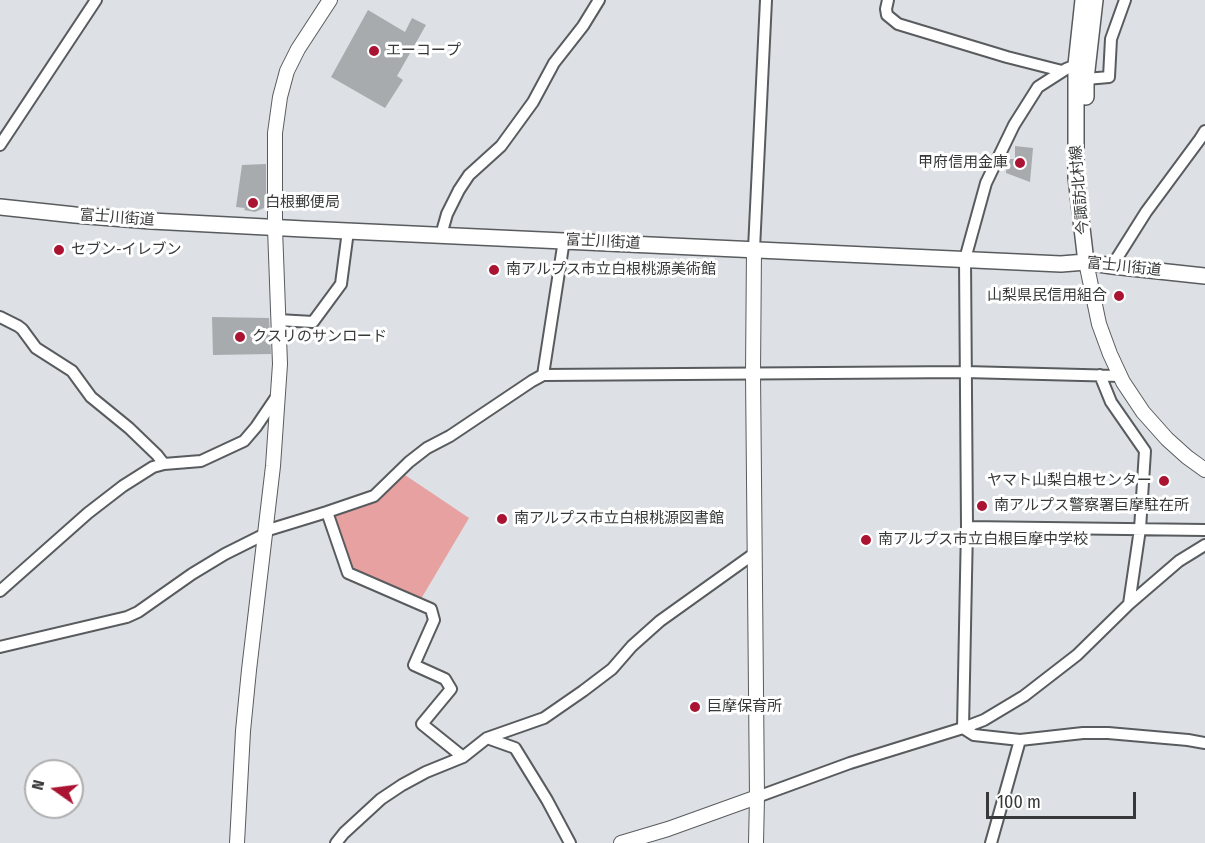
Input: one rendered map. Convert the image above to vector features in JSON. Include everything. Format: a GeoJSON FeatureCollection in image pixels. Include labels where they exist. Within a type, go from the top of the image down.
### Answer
{"type":"FeatureCollection","features":[{"type":"Feature","properties":{"kind":"main road","name":"今諏訪北村線"},"geometry":{"type":"LineString","coordinates":[[1083,0],[1069,68],[1076,177],[1086,262]]}},
{"type":"Feature","properties":{"kind":"main road","name":"今諏訪北村線"},"geometry":{"type":"LineString","coordinates":[[1086,262],[1086,79],[1095,0]]}},
{"type":"Feature","properties":{"kind":"main road","name":"富士川街道"},"geometry":{"type":"LineString","coordinates":[[0,207],[140,220],[275,228],[1061,264],[1086,262],[1205,276]]}},
{"type":"Feature","properties":{"kind":"street"},"geometry":{"type":"LineString","coordinates":[[0,145],[96,0]]}},
{"type":"Feature","properties":{"kind":"street"},"geometry":{"type":"LineString","coordinates":[[237,843],[245,710],[273,466],[279,364],[275,133],[280,97],[287,71],[298,49],[330,0]]}},
{"type":"Feature","properties":{"kind":"street"},"geometry":{"type":"LineString","coordinates":[[441,235],[447,214],[469,175],[501,146],[533,102],[554,63],[584,26],[599,0]]}},
{"type":"Feature","properties":{"kind":"street"},"geometry":{"type":"LineString","coordinates":[[756,843],[754,249],[766,0]]}},
{"type":"Feature","properties":{"kind":"street"},"geometry":{"type":"LineString","coordinates":[[888,0],[887,15],[898,24],[1007,57],[1069,68]]}},
{"type":"Feature","properties":{"kind":"street"},"geometry":{"type":"LineString","coordinates":[[1086,79],[1109,77],[1111,39],[1125,0]]}},
{"type":"Feature","properties":{"kind":"street"},"geometry":{"type":"LineString","coordinates":[[963,728],[967,527],[965,259],[986,183],[1014,125],[1038,87],[1069,68]]}},
{"type":"Feature","properties":{"kind":"street"},"geometry":{"type":"LineString","coordinates":[[1112,266],[1146,212],[1205,131]]}},
{"type":"Feature","properties":{"kind":"street"},"geometry":{"type":"LineString","coordinates":[[278,320],[313,322],[341,284],[348,231]]}},
{"type":"Feature","properties":{"kind":"street"},"geometry":{"type":"LineString","coordinates":[[543,375],[564,240]]}},
{"type":"Feature","properties":{"kind":"street"},"geometry":{"type":"LineString","coordinates":[[1086,262],[1100,324],[1110,354],[1121,376],[1143,412],[1167,439],[1205,470]]}},
{"type":"Feature","properties":{"kind":"street"},"geometry":{"type":"LineString","coordinates":[[0,317],[18,326],[36,348],[72,371],[91,397],[129,428],[164,464]]}},
{"type":"Feature","properties":{"kind":"street"},"geometry":{"type":"LineString","coordinates":[[0,647],[127,617],[138,612],[192,574],[265,533],[374,496],[427,448],[450,436],[543,375],[965,372],[1121,376]]}},
{"type":"Feature","properties":{"kind":"street"},"geometry":{"type":"LineString","coordinates":[[1100,375],[1111,402],[1145,451],[1140,529],[1129,604]]}},
{"type":"Feature","properties":{"kind":"street"},"geometry":{"type":"LineString","coordinates":[[0,591],[88,513],[123,486],[153,467],[201,461],[244,441],[277,396]]}},
{"type":"Feature","properties":{"kind":"street"},"geometry":{"type":"LineString","coordinates":[[327,513],[348,573],[431,609],[434,620],[414,665],[446,679],[451,688],[422,724],[462,757]]}},
{"type":"Feature","properties":{"kind":"street"},"geometry":{"type":"LineString","coordinates":[[967,527],[1205,530]]}},
{"type":"Feature","properties":{"kind":"street"},"geometry":{"type":"LineString","coordinates":[[621,843],[668,829],[850,763],[984,720],[1024,696],[1077,654],[1129,604],[1179,561],[1205,546]]}},
{"type":"Feature","properties":{"kind":"street"},"geometry":{"type":"LineString","coordinates":[[336,843],[381,799],[426,772],[462,757],[487,738],[544,718],[584,691],[612,669],[632,646],[660,621],[755,553]]}},
{"type":"Feature","properties":{"kind":"street"},"geometry":{"type":"LineString","coordinates":[[963,728],[974,735],[1020,740],[1083,733],[1108,733],[1205,743]]}},
{"type":"Feature","properties":{"kind":"street"},"geometry":{"type":"LineString","coordinates":[[487,738],[515,748],[570,843]]}},
{"type":"Feature","properties":{"kind":"street"},"geometry":{"type":"LineString","coordinates":[[991,843],[1020,740]]}},
{"type":"Feature","properties":{"kind":"shaded area"},"geometry":{"type":"Polygon","coordinates":[[[399,471],[469,518],[418,604],[348,573],[327,513],[374,496],[399,471]]]}},
{"type":"Feature","properties":{"kind":"building"},"geometry":{"type":"Polygon","coordinates":[[[368,10],[405,32],[412,18],[426,25],[397,76],[403,80],[385,108],[331,77],[368,10]]]}},
{"type":"Feature","properties":{"kind":"building"},"geometry":{"type":"Polygon","coordinates":[[[1015,146],[1033,148],[1030,182],[1006,173],[1007,159],[1015,159],[1015,146]]]}},
{"type":"Feature","properties":{"kind":"building"},"geometry":{"type":"Polygon","coordinates":[[[266,164],[266,205],[264,208],[255,212],[236,207],[242,165],[266,164]]]}},
{"type":"Feature","properties":{"kind":"building"},"geometry":{"type":"Polygon","coordinates":[[[212,317],[269,318],[271,354],[213,355],[212,317]]]}},
{"type":"Feature","properties":{"kind":"place","name":"エーコープ"},"geometry":{"type":"Point","coordinates":[374,51]}},
{"type":"Feature","properties":{"kind":"place","name":"甲府信用金庫"},"geometry":{"type":"Point","coordinates":[1020,163]}},
{"type":"Feature","properties":{"kind":"place","name":"白根郵便局"},"geometry":{"type":"Point","coordinates":[253,203]}},
{"type":"Feature","properties":{"kind":"place","name":"セブン-イレブン"},"geometry":{"type":"Point","coordinates":[59,250]}},
{"type":"Feature","properties":{"kind":"place","name":"南アルプス市立白根桃源美術館"},"geometry":{"type":"Point","coordinates":[494,270]}},
{"type":"Feature","properties":{"kind":"place","name":"山梨県民信用組合"},"geometry":{"type":"Point","coordinates":[1119,296]}},
{"type":"Feature","properties":{"kind":"place","name":"クスリのサンロード"},"geometry":{"type":"Point","coordinates":[240,337]}},
{"type":"Feature","properties":{"kind":"place","name":"ヤマト山梨白根センター"},"geometry":{"type":"Point","coordinates":[1164,481]}},
{"type":"Feature","properties":{"kind":"place","name":"南アルプス警察署巨摩駐在所"},"geometry":{"type":"Point","coordinates":[982,506]}},
{"type":"Feature","properties":{"kind":"place","name":"南アルプス市立白根桃源図書館"},"geometry":{"type":"Point","coordinates":[502,519]}},
{"type":"Feature","properties":{"kind":"place","name":"南アルプス市立白根巨摩中学校"},"geometry":{"type":"Point","coordinates":[866,540]}},
{"type":"Feature","properties":{"kind":"place","name":"巨摩保育所"},"geometry":{"type":"Point","coordinates":[695,707]}}]}
